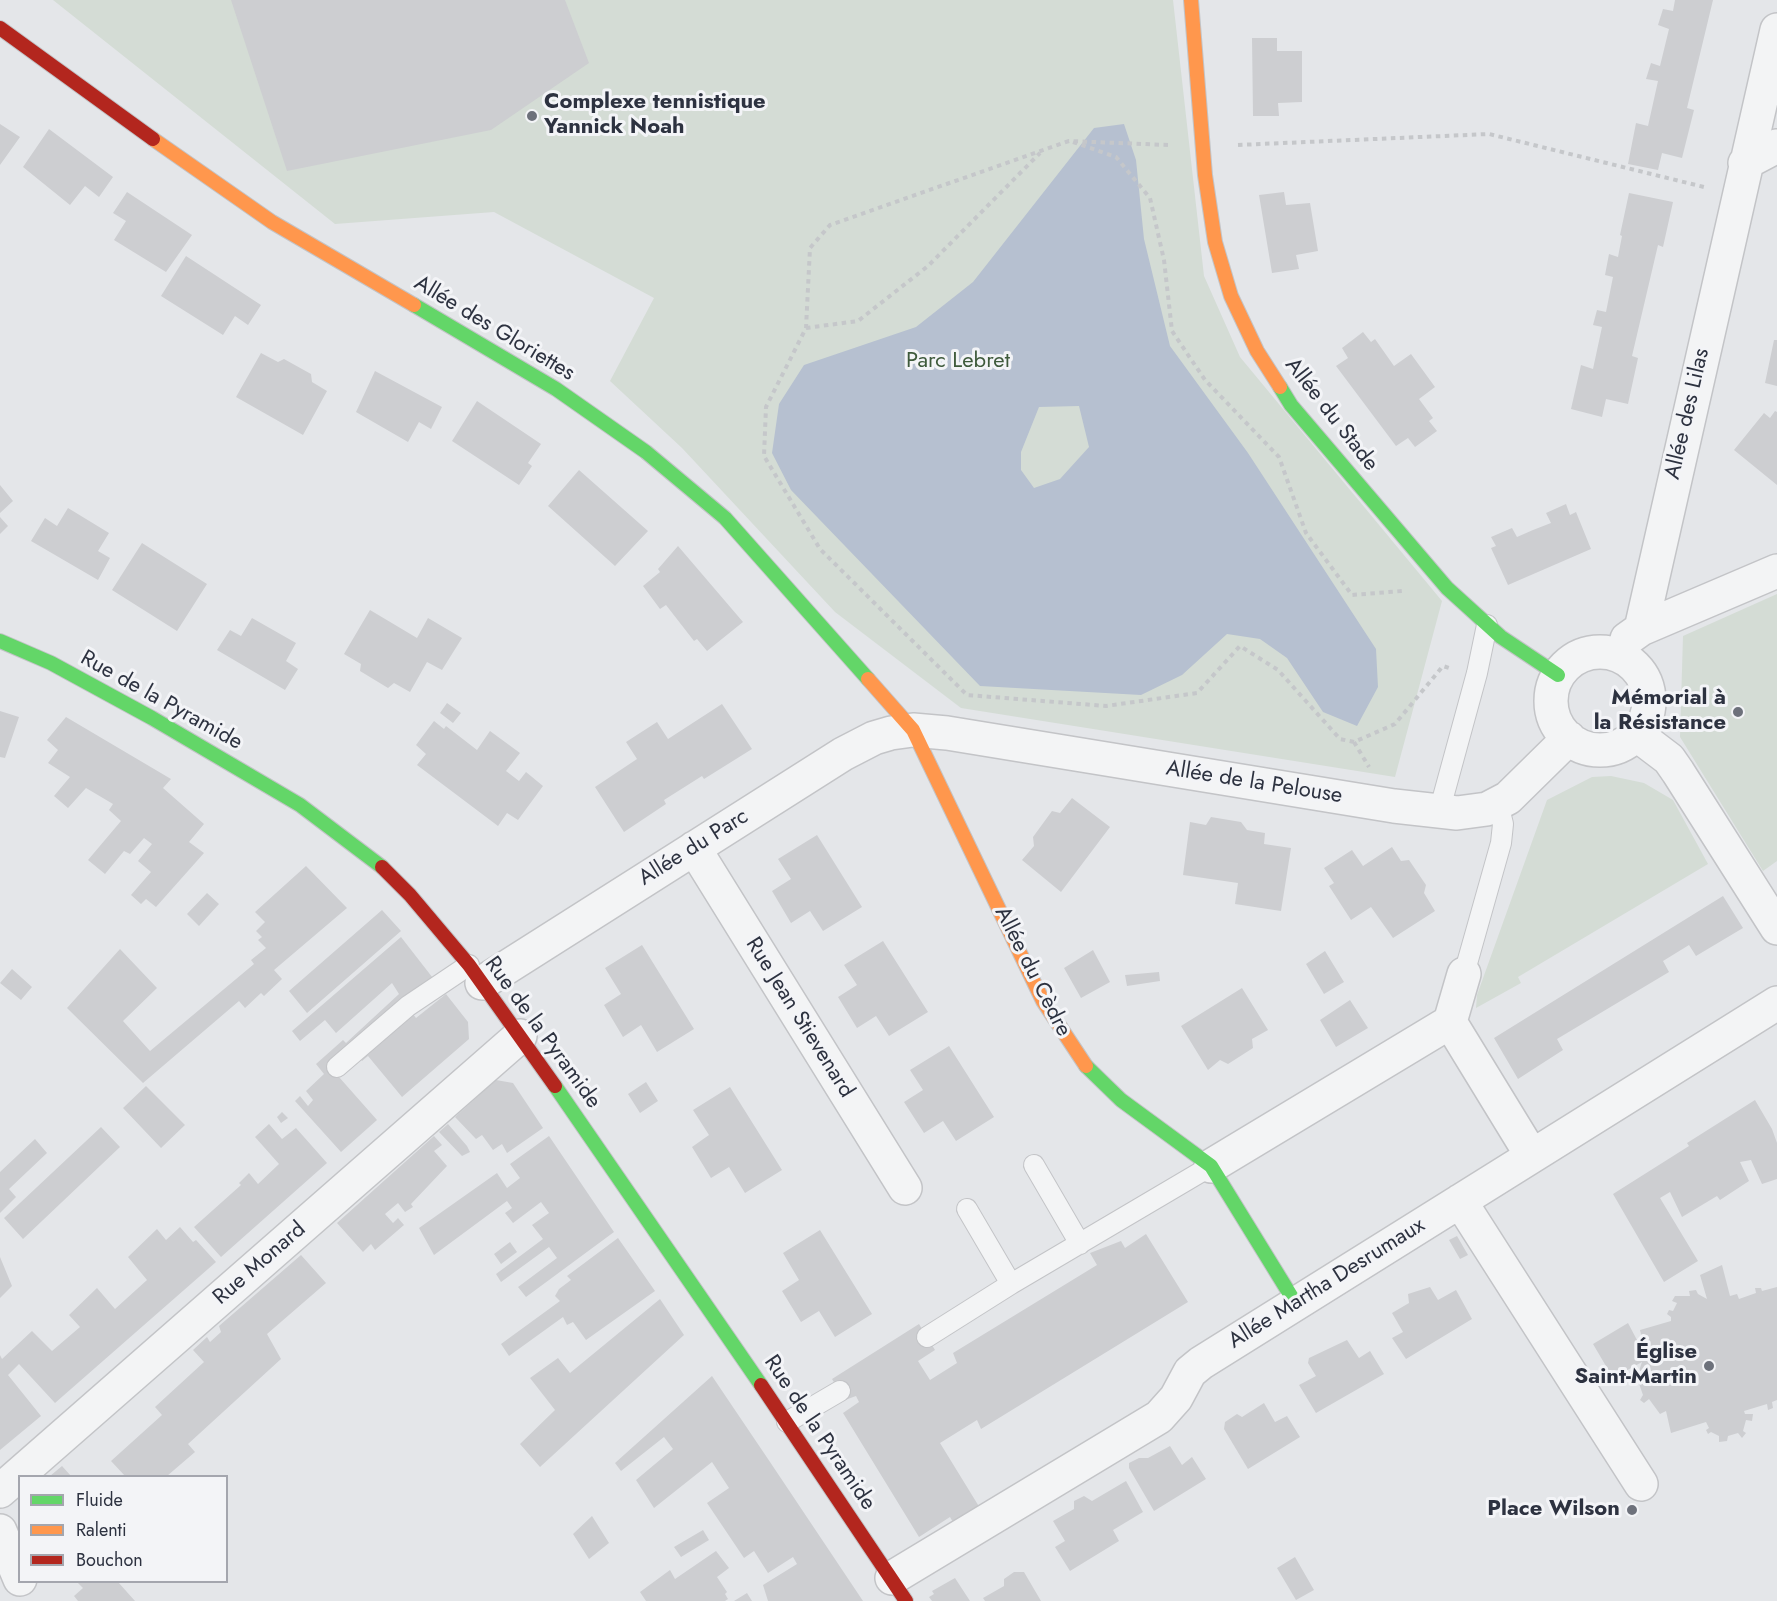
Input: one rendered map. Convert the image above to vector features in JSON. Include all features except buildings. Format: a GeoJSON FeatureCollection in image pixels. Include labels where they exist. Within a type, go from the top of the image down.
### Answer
{"type":"FeatureCollection","features":[{"type":"Feature","properties":{"kind":"street","name":"Allée du Stade"},"geometry":{"type":"LineString","coordinates":[[1191,0],[1210,214],[1221,269],[1244,327],[1274,382],[1291,405],[1447,588],[1487,626],[1558,675]]}},
{"type":"Feature","properties":{"kind":"street","name":"Allée des Gloriettes"},"geometry":{"type":"LineString","coordinates":[[0,28],[55,70],[272,222],[529,371],[671,471],[711,505],[746,540],[913,730]]}},
{"type":"Feature","properties":{"kind":"street","name":"Allée des Lilas"},"geometry":{"type":"LineString","coordinates":[[1641,629],[1777,30]]}},
{"type":"Feature","properties":{"kind":"street"},"geometry":{"type":"LineString","coordinates":[[1745,163],[1777,146]]}},
{"type":"Feature","properties":{"kind":"street"},"geometry":{"type":"LineString","coordinates":[[1615,654],[1641,629],[1777,571]]}},
{"type":"Feature","properties":{"kind":"street","name":"Rue de la Pyramide"},"geometry":{"type":"LineString","coordinates":[[0,641],[51,663],[152,717],[327,824],[389,873],[475,974],[520,1036],[788,1422],[899,1590]]}},
{"type":"Feature","properties":{"kind":"street"},"geometry":{"type":"LineString","coordinates":[[1601,652],[1615,654],[1634,666],[1646,685],[1647,714],[1636,734],[1624,743],[1603,750],[1588,748],[1569,738],[1559,728],[1551,709],[1551,695],[1558,675],[1573,659],[1601,652]]}},
{"type":"Feature","properties":{"kind":"street","name":"Allée de la Pelouse"},"geometry":{"type":"LineString","coordinates":[[913,730],[947,733],[1439,812],[1475,812],[1498,804],[1522,788],[1569,738]]}},
{"type":"Feature","properties":{"kind":"street","name":"Allée du Parc"},"geometry":{"type":"LineString","coordinates":[[475,974],[694,848],[859,745],[874,738],[913,730]]}},
{"type":"Feature","properties":{"kind":"street","name":"Allée du Cèdre"},"geometry":{"type":"LineString","coordinates":[[913,730],[1043,1001],[1068,1042],[1083,1063],[1121,1100],[1211,1167],[1296,1305]]}},
{"type":"Feature","properties":{"kind":"street"},"geometry":{"type":"LineString","coordinates":[[1636,734],[1669,759],[1777,928]]}},
{"type":"Feature","properties":{"kind":"street","name":"Rue Jean Stievenard"},"geometry":{"type":"LineString","coordinates":[[694,848],[905,1188]]}},
{"type":"Feature","properties":{"kind":"street"},"geometry":{"type":"LineString","coordinates":[[1211,1167],[1450,1022],[1464,974]]}},
{"type":"Feature","properties":{"kind":"street","name":"Allée Martha Desrumaux"},"geometry":{"type":"LineString","coordinates":[[899,1590],[1159,1418],[1176,1398],[1190,1372],[1201,1363],[1777,1003]]}},
{"type":"Feature","properties":{"kind":"street"},"geometry":{"type":"LineString","coordinates":[[1450,1022],[1532,1156]]}},
{"type":"Feature","properties":{"kind":"street","name":"Rue Monard"},"geometry":{"type":"LineString","coordinates":[[18,1475],[520,1036]]}},
{"type":"Feature","properties":{"kind":"street"},"geometry":{"type":"LineString","coordinates":[[1460,1201],[1641,1484]]}},
{"type":"Feature","properties":{"kind":"street","name":"Rue Monard"},"geometry":{"type":"LineString","coordinates":[[0,1491],[18,1475]]}},
{"type":"Feature","properties":{"kind":"street"},"geometry":{"type":"LineString","coordinates":[[0,1531],[18,1575]]}},
{"type":"Feature","properties":{"kind":"street"},"geometry":{"type":"LineString","coordinates":[[21,1583],[28,1601]]}},
{"type":"Feature","properties":{"kind":"lane"},"geometry":{"type":"LineString","coordinates":[[1439,812],[1477,673],[1487,626]]}},
{"type":"Feature","properties":{"kind":"lane"},"geometry":{"type":"LineString","coordinates":[[1464,974],[1501,843],[1502,816],[1498,804]]}},
{"type":"Feature","properties":{"kind":"lane"},"geometry":{"type":"LineString","coordinates":[[337,1067],[408,1006],[475,974]]}},
{"type":"Feature","properties":{"kind":"lane"},"geometry":{"type":"LineString","coordinates":[[1034,1165],[1080,1244]]}},
{"type":"Feature","properties":{"kind":"lane"},"geometry":{"type":"LineString","coordinates":[[927,1337],[1011,1284],[1211,1167]]}},
{"type":"Feature","properties":{"kind":"lane"},"geometry":{"type":"LineString","coordinates":[[967,1209],[1011,1284]]}},
{"type":"Feature","properties":{"kind":"lane"},"geometry":{"type":"LineString","coordinates":[[788,1422],[840,1391]]}},
{"type":"Feature","properties":{"kind":"path"},"geometry":{"type":"LineString","coordinates":[[1477,673],[1443,666],[1395,724],[1354,742],[1340,739],[1278,670],[1240,646],[1197,693],[1106,706],[967,695],[820,549],[764,456],[766,407],[806,328],[810,248],[830,225],[1069,141],[1203,146],[1489,134],[1738,195]]}},
{"type":"Feature","properties":{"kind":"path"},"geometry":{"type":"LineString","coordinates":[[806,328],[858,321],[928,266],[1043,150]]}},
{"type":"Feature","properties":{"kind":"green space","name":"Parc Lebret"},"geometry":{"type":"Polygon","coordinates":[[[53,0],[1173,0],[1204,276],[1240,357],[1442,601],[1395,777],[961,708],[835,612],[682,448],[610,381],[654,298],[494,212],[335,224],[53,0]]]}},
{"type":"Feature","properties":{"kind":"green space"},"geometry":{"type":"Polygon","coordinates":[[[1777,594],[1777,861],[1763,871],[1680,737],[1683,636],[1777,594]]]}},
{"type":"Feature","properties":{"kind":"green space"},"geometry":{"type":"Polygon","coordinates":[[[1611,776],[1644,783],[1673,800],[1708,864],[1518,977],[1521,983],[1476,1008],[1477,995],[1547,800],[1592,777],[1611,776]]]}},
{"type":"Feature","properties":{"kind":"water"},"geometry":{"type":"Polygon","coordinates":[[[1124,124],[1136,160],[1144,239],[1170,346],[1248,453],[1376,649],[1378,687],[1357,726],[1323,712],[1287,658],[1260,639],[1227,634],[1182,675],[1141,695],[980,686],[791,490],[772,453],[779,404],[804,365],[916,327],[973,282],[1094,128],[1124,124]],[[1079,406],[1039,407],[1021,452],[1021,470],[1034,488],[1060,479],[1089,447],[1079,406]]]}},
{"type":"Feature","properties":{"kind":"traffic: fast"},"geometry":{"type":"LineString","coordinates":[[414,305],[556,389],[646,452],[725,518],[868,679]]}},
{"type":"Feature","properties":{"kind":"traffic: fast"},"geometry":{"type":"LineString","coordinates":[[1280,387],[1291,405],[1447,588],[1501,637],[1558,675]]}},
{"type":"Feature","properties":{"kind":"traffic: fast"},"geometry":{"type":"LineString","coordinates":[[0,641],[51,663],[152,718],[300,805],[382,867]]}},
{"type":"Feature","properties":{"kind":"traffic: fast"},"geometry":{"type":"LineString","coordinates":[[1086,1066],[1121,1100],[1211,1166],[1296,1304]]}},
{"type":"Feature","properties":{"kind":"traffic: fast"},"geometry":{"type":"LineString","coordinates":[[555,1086],[761,1385]]}},
{"type":"Feature","properties":{"kind":"traffic: slow"},"geometry":{"type":"LineString","coordinates":[[1191,0],[1205,175],[1215,242],[1231,296],[1257,351],[1280,387]]}},
{"type":"Feature","properties":{"kind":"traffic: slow"},"geometry":{"type":"LineString","coordinates":[[153,139],[272,222],[414,305]]}},
{"type":"Feature","properties":{"kind":"traffic: slow"},"geometry":{"type":"LineString","coordinates":[[868,679],[913,730],[1043,1001],[1086,1066]]}},
{"type":"Feature","properties":{"kind":"traffic: jam"},"geometry":{"type":"LineString","coordinates":[[0,28],[153,139]]}},
{"type":"Feature","properties":{"kind":"traffic: jam"},"geometry":{"type":"LineString","coordinates":[[382,867],[410,895],[469,965],[555,1086]]}},
{"type":"Feature","properties":{"kind":"traffic: jam"},"geometry":{"type":"LineString","coordinates":[[761,1385],[906,1601]]}},
{"type":"Feature","properties":{"kind":"place","name":"Complexe tennistique Yannick Noah"},"geometry":{"type":"Point","coordinates":[532,116]}},
{"type":"Feature","properties":{"kind":"place","name":"Mémorial à la Résistance"},"geometry":{"type":"Point","coordinates":[1738,712]}},
{"type":"Feature","properties":{"kind":"place","name":"Église Saint-Martin"},"geometry":{"type":"Point","coordinates":[1709,1366]}},
{"type":"Feature","properties":{"kind":"place","name":"Place Wilson"},"geometry":{"type":"Point","coordinates":[1632,1510]}}]}
